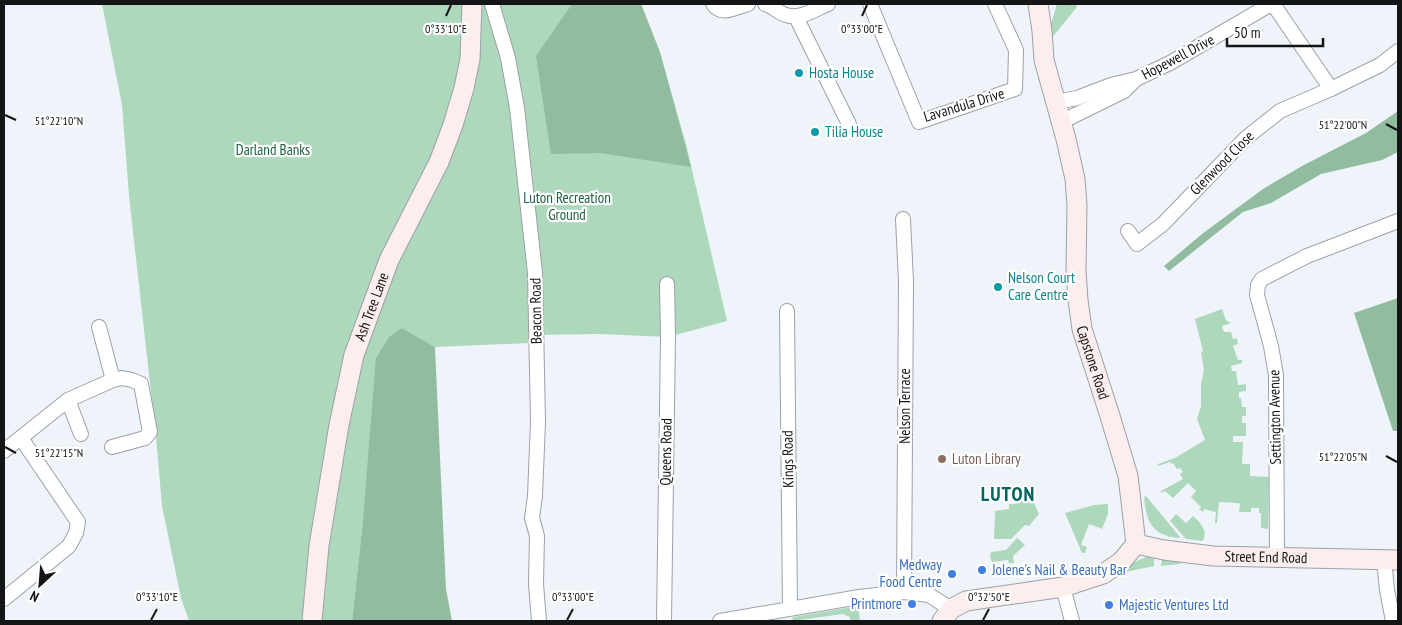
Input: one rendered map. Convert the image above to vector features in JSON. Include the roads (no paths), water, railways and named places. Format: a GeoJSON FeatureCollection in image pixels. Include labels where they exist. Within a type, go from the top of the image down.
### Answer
{"type":"FeatureCollection","features":[{"type":"Feature","properties":{"kind":"street","name":"Ash Tree Lane"},"geometry":{"type":"LineString","coordinates":[[312,621],[318,546],[339,425],[354,354],[389,260],[431,178],[450,134],[464,88],[470,59],[472,4]]}},
{"type":"Feature","properties":{"kind":"street","name":"Beacon Road"},"geometry":{"type":"LineString","coordinates":[[492,4],[508,58],[517,108],[535,273],[538,422],[535,496],[532,518],[537,536],[536,568],[539,621]]}},
{"type":"Feature","properties":{"kind":"street"},"geometry":{"type":"LineString","coordinates":[[713,4],[717,9],[725,11],[748,4]]}},
{"type":"Feature","properties":{"kind":"street"},"geometry":{"type":"LineString","coordinates":[[765,4],[774,7],[784,15],[796,17],[828,4]]}},
{"type":"Feature","properties":{"kind":"street","name":"Lavandula Drive"},"geometry":{"type":"LineString","coordinates":[[870,4],[919,122],[1015,89],[1016,50],[995,4]]}},
{"type":"Feature","properties":{"kind":"street","name":"Capstone Road"},"geometry":{"type":"LineString","coordinates":[[1038,4],[1044,60],[1075,179],[1077,205],[1076,271],[1082,329],[1128,476],[1136,544]]}},
{"type":"Feature","properties":{"kind":"street","name":"Capstone Road"},"geometry":{"type":"LineString","coordinates":[[1042,31],[1050,4]]}},
{"type":"Feature","properties":{"kind":"street"},"geometry":{"type":"LineString","coordinates":[[1272,4],[1331,89]]}},
{"type":"Feature","properties":{"kind":"street","name":"Hopewell Drive"},"geometry":{"type":"LineString","coordinates":[[1056,102],[1077,98],[1111,85],[1136,79],[1170,63],[1272,4]]}},
{"type":"Feature","properties":{"kind":"street"},"geometry":{"type":"LineString","coordinates":[[796,17],[849,124]]}},
{"type":"Feature","properties":{"kind":"street","name":"Glenwood Close"},"geometry":{"type":"LineString","coordinates":[[1128,231],[1137,244],[1163,224],[1246,138],[1280,111],[1380,65],[1398,51]]}},
{"type":"Feature","properties":{"kind":"street","name":"Hopewell Drive"},"geometry":{"type":"LineString","coordinates":[[1061,122],[1124,91],[1136,79]]}},
{"type":"Feature","properties":{"kind":"street","name":"Nelson Terrace"},"geometry":{"type":"LineString","coordinates":[[903,219],[906,281],[904,592]]}},
{"type":"Feature","properties":{"kind":"street","name":"Settington Avenue"},"geometry":{"type":"LineString","coordinates":[[1277,558],[1276,375],[1271,346],[1258,299],[1259,284],[1266,275],[1307,256],[1398,221]]}},
{"type":"Feature","properties":{"kind":"street","name":"Queens Road"},"geometry":{"type":"LineString","coordinates":[[664,621],[667,284]]}},
{"type":"Feature","properties":{"kind":"street","name":"Kings Road"},"geometry":{"type":"LineString","coordinates":[[787,310],[790,608]]}},
{"type":"Feature","properties":{"kind":"street"},"geometry":{"type":"LineString","coordinates":[[99,327],[113,380]]}},
{"type":"Feature","properties":{"kind":"street"},"geometry":{"type":"LineString","coordinates":[[4,452],[68,400],[113,380],[122,378],[132,380],[142,384],[150,432],[145,438],[112,447]]}},
{"type":"Feature","properties":{"kind":"street"},"geometry":{"type":"LineString","coordinates":[[68,400],[81,434]]}},
{"type":"Feature","properties":{"kind":"street"},"geometry":{"type":"LineString","coordinates":[[4,599],[69,546],[76,533],[78,522],[21,438]]}},
{"type":"Feature","properties":{"kind":"street"},"geometry":{"type":"LineString","coordinates":[[722,621],[859,597],[904,592],[929,595],[946,615],[968,600],[1063,587],[1103,574],[1121,562],[1136,544]]}},
{"type":"Feature","properties":{"kind":"street","name":"Street End Road"},"geometry":{"type":"LineString","coordinates":[[1136,544],[1164,550],[1213,556],[1391,560]]}},
{"type":"Feature","properties":{"kind":"street"},"geometry":{"type":"LineString","coordinates":[[1391,560],[1387,590],[1393,621]]}},
{"type":"Feature","properties":{"kind":"street"},"geometry":{"type":"LineString","coordinates":[[1063,587],[1072,621]]}},
{"type":"Feature","properties":{"kind":"place","name":"Hosta House"},"geometry":{"type":"Point","coordinates":[799,73]}},
{"type":"Feature","properties":{"kind":"place","name":"Tilia House"},"geometry":{"type":"Point","coordinates":[815,132]}},
{"type":"Feature","properties":{"kind":"place","name":"Nelson Court Care Centre"},"geometry":{"type":"Point","coordinates":[998,287]}},
{"type":"Feature","properties":{"kind":"place","name":"Luton Library"},"geometry":{"type":"Point","coordinates":[942,459]}},
{"type":"Feature","properties":{"kind":"place","name":"Jolene's Nail & Beauty Bar"},"geometry":{"type":"Point","coordinates":[982,570]}},
{"type":"Feature","properties":{"kind":"place","name":"Medway Food Centre"},"geometry":{"type":"Point","coordinates":[952,574]}},
{"type":"Feature","properties":{"kind":"place","name":"Printmore"},"geometry":{"type":"Point","coordinates":[912,604]}},
{"type":"Feature","properties":{"kind":"place","name":"Majestic Ventures Ltd"},"geometry":{"type":"Point","coordinates":[1109,605]}},
{"type":"Feature","properties":{"kind":"district","name":"LUTON"},"geometry":{"type":"Point","coordinates":[1008,494]}},
{"type":"Feature","properties":{"kind":"park label","name":"Darland Banks"},"geometry":{"type":"Point","coordinates":[273,150]}},
{"type":"Feature","properties":{"kind":"park label","name":"Luton Recreation Ground"},"geometry":{"type":"Point","coordinates":[567,206]}}]}
